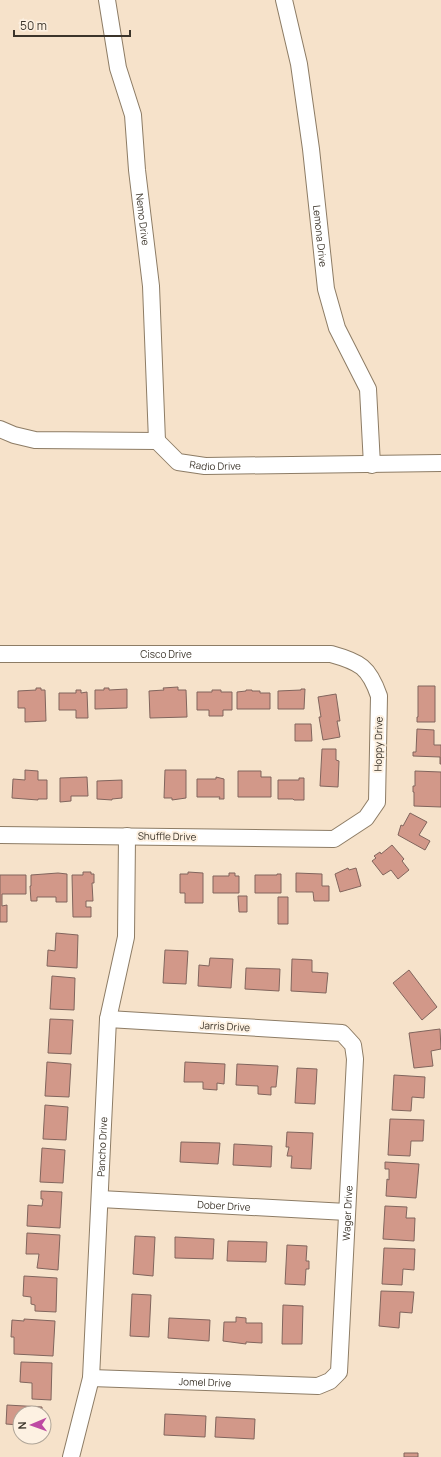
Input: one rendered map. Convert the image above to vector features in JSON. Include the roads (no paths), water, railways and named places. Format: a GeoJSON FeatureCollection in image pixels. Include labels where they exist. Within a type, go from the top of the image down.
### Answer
{"type":"FeatureCollection","features":[{"type":"Feature","properties":{"kind":"street","name":"Nemo Drive"},"geometry":{"type":"LineString","coordinates":[[106,0],[118,68],[133,115],[137,170],[151,286],[157,442]]}},
{"type":"Feature","properties":{"kind":"street","name":"Lemona Drive"},"geometry":{"type":"LineString","coordinates":[[284,0],[299,64],[311,149],[326,289],[337,328],[368,389],[372,465]]}},
{"type":"Feature","properties":{"kind":"street"},"geometry":{"type":"LineString","coordinates":[[0,429],[14,435],[35,440],[157,442]]}},
{"type":"Feature","properties":{"kind":"street","name":"Radio Drive"},"geometry":{"type":"LineString","coordinates":[[157,442],[178,462],[205,466],[441,463]]}},
{"type":"Feature","properties":{"kind":"street","name":"Cisco Drive"},"geometry":{"type":"LineString","coordinates":[[0,654],[331,654]]}},
{"type":"Feature","properties":{"kind":"street","name":"Hoppy Drive"},"geometry":{"type":"LineString","coordinates":[[331,654],[352,660],[366,671],[375,683],[379,696],[377,802],[366,818],[334,839]]}},
{"type":"Feature","properties":{"kind":"street","name":"Shuffle Drive"},"geometry":{"type":"LineString","coordinates":[[0,835],[334,839]]}},
{"type":"Feature","properties":{"kind":"street","name":"Pancho Drive"},"geometry":{"type":"LineString","coordinates":[[71,1457],[91,1378],[108,1018],[126,937],[127,836]]}},
{"type":"Feature","properties":{"kind":"street","name":"Jarris Drive"},"geometry":{"type":"LineString","coordinates":[[108,1018],[342,1033]]}},
{"type":"Feature","properties":{"kind":"street","name":"Wager Drive"},"geometry":{"type":"LineString","coordinates":[[318,1386],[330,1381],[339,1372],[355,1059],[353,1044],[342,1033]]}},
{"type":"Feature","properties":{"kind":"street","name":"Dober Drive"},"geometry":{"type":"LineString","coordinates":[[100,1199],[347,1212]]}},
{"type":"Feature","properties":{"kind":"street","name":"Jomel Drive"},"geometry":{"type":"LineString","coordinates":[[91,1378],[318,1386]]}}]}
